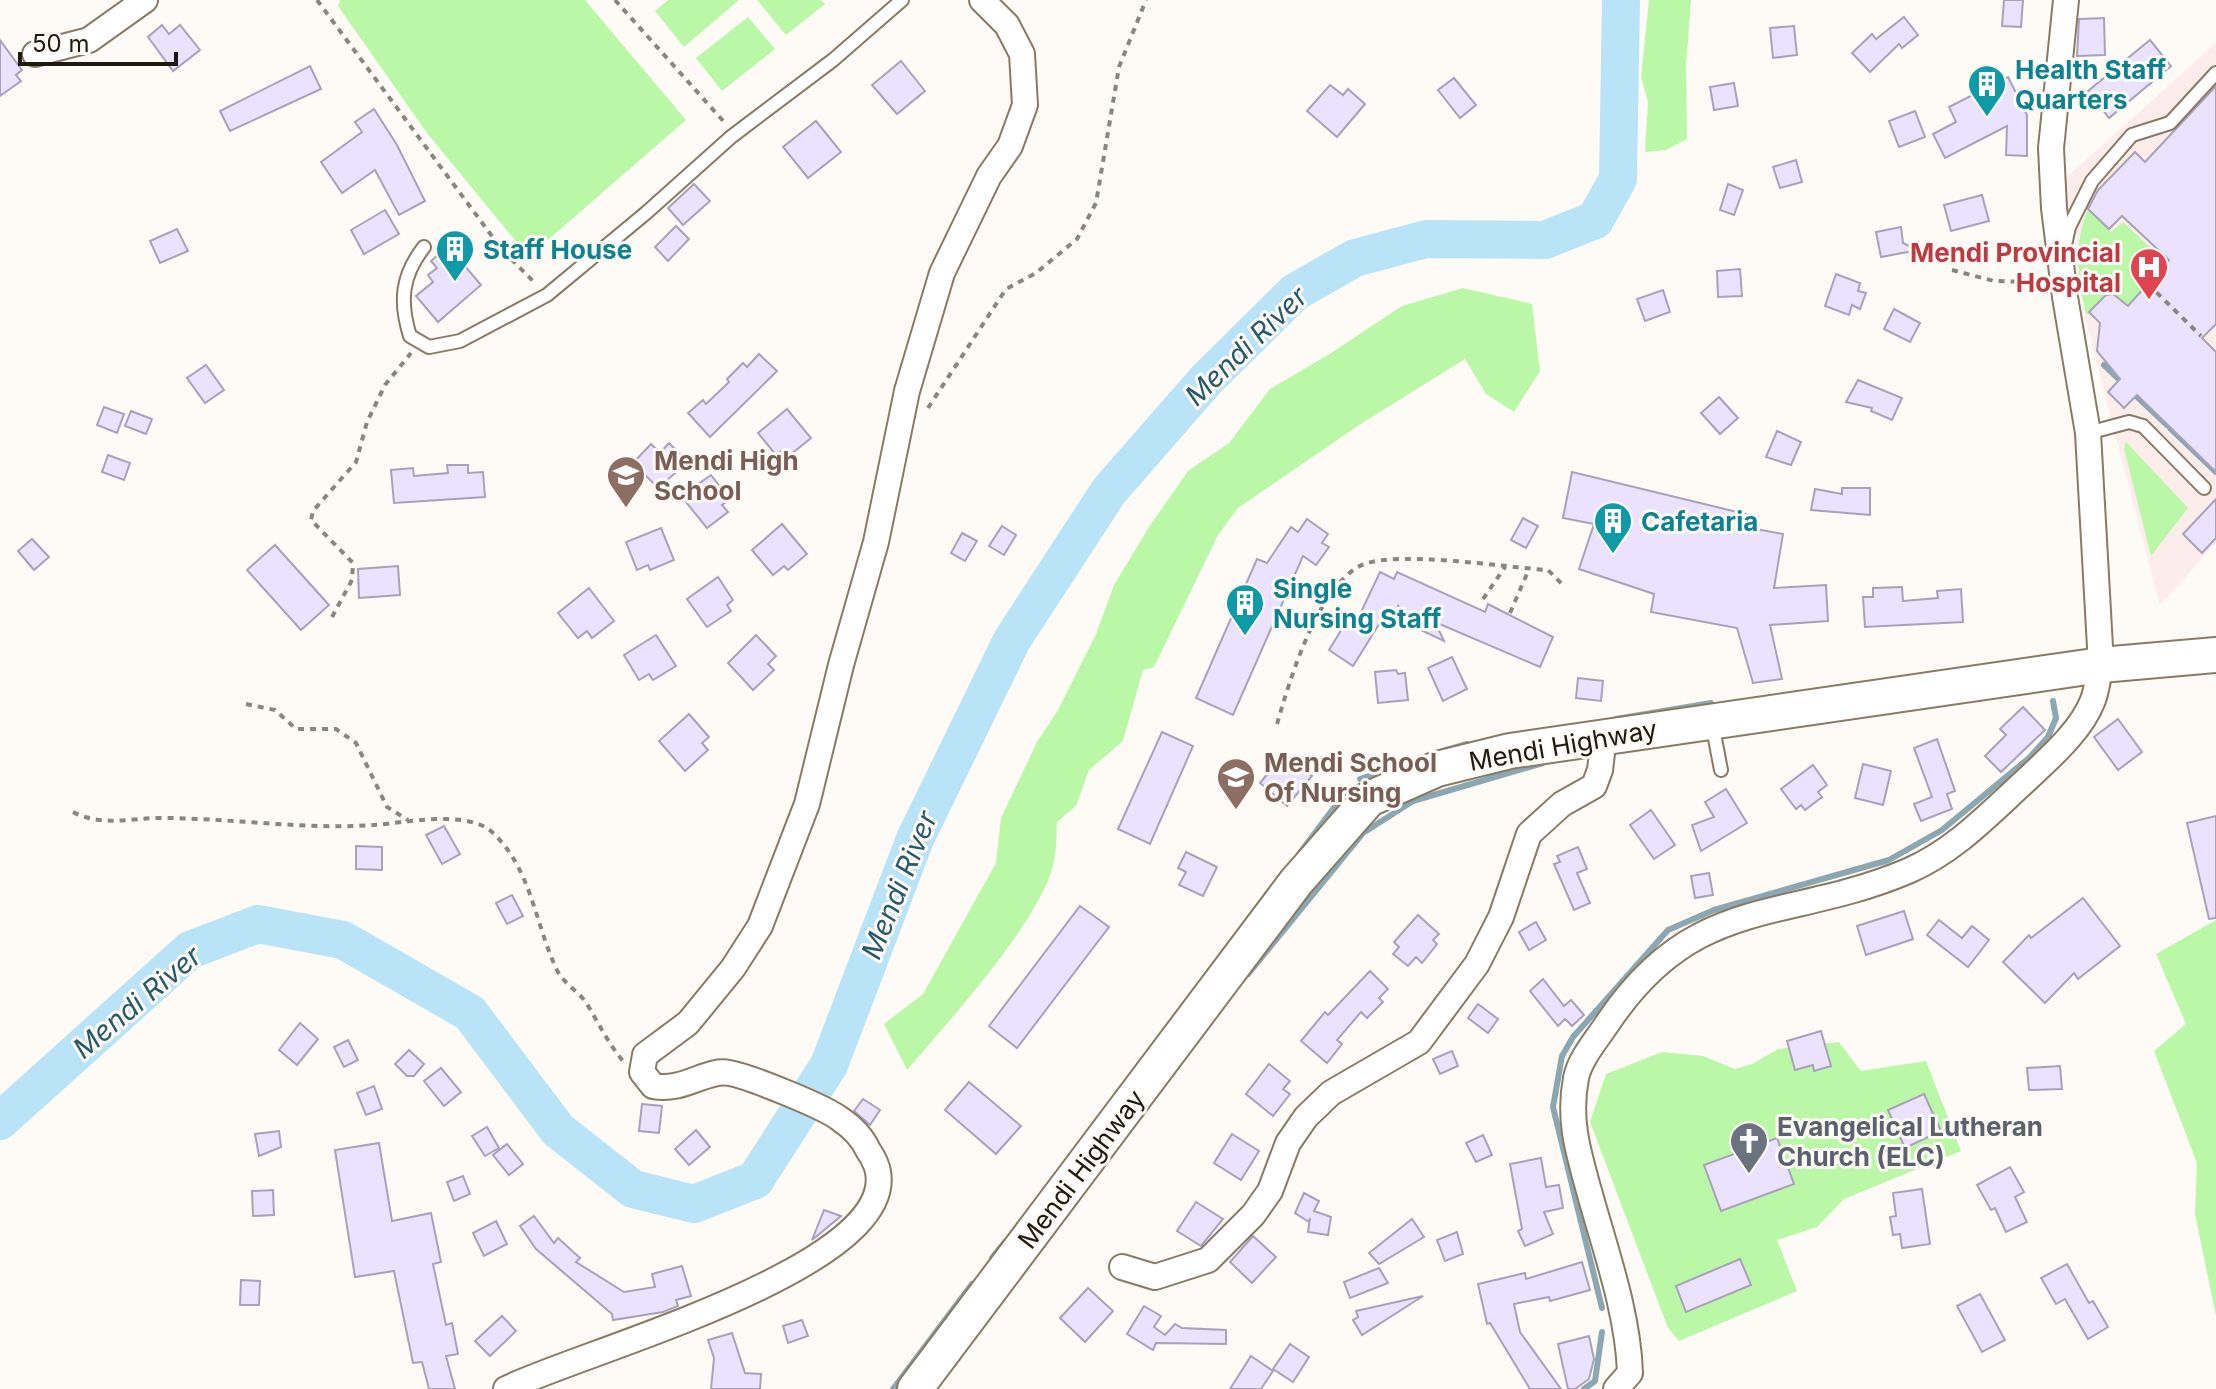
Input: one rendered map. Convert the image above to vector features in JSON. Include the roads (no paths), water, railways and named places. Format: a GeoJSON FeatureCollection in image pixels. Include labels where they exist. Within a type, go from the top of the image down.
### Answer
{"type":"FeatureCollection","features":[{"type":"Feature","properties":{"kind":"main road","name":"Mendi Highway"},"geometry":{"type":"LineString","coordinates":[[915,1389],[1296,882],[1369,799],[1437,769],[1510,751],[2101,665],[2216,655]]}},
{"type":"Feature","properties":{"kind":"street"},"geometry":{"type":"LineString","coordinates":[[35,54],[89,40],[145,0]]}},
{"type":"Feature","properties":{"kind":"street"},"geometry":{"type":"LineString","coordinates":[[506,1389],[563,1364],[681,1324],[817,1259],[862,1220],[873,1199],[879,1174],[863,1139],[838,1117],[726,1072],[665,1088],[653,1086],[642,1072],[645,1055],[688,1023],[706,1005],[760,926],[807,804],[841,665],[876,542],[907,391],[942,273],[989,176],[1010,146],[1025,105],[1022,54],[1007,25],[982,0]]}},
{"type":"Feature","properties":{"kind":"street"},"geometry":{"type":"LineString","coordinates":[[1616,1389],[1630,1373],[1623,1316],[1576,1153],[1572,1122],[1577,1075],[1589,1050],[1628,993],[1665,955],[1712,927],[1876,882],[1910,870],[1959,843],[2037,770],[2075,728],[2092,702],[2101,665],[2088,433],[2060,267],[2051,148],[2066,0]]}},
{"type":"Feature","properties":{"kind":"street"},"geometry":{"type":"LineString","coordinates":[[1122,1267],[1155,1277],[1208,1260],[1253,1215],[1270,1191],[1288,1143],[1306,1117],[1331,1093],[1419,1042],[1477,964],[1501,917],[1529,834],[1562,804],[1594,786],[1600,770],[1604,736]]}},
{"type":"Feature","properties":{"kind":"lane"},"geometry":{"type":"LineString","coordinates":[[424,247],[408,268],[404,305],[410,336],[429,347],[460,341],[547,295],[737,133],[833,60],[902,0]]}},
{"type":"Feature","properties":{"kind":"lane"},"geometry":{"type":"LineString","coordinates":[[2060,267],[2069,227],[2092,181],[2132,135],[2170,123],[2216,73]]}},
{"type":"Feature","properties":{"kind":"lane"},"geometry":{"type":"LineString","coordinates":[[2088,433],[2129,422],[2143,426],[2204,488]]}},
{"type":"Feature","properties":{"kind":"lane"},"geometry":{"type":"LineString","coordinates":[[1712,720],[1716,759],[1721,770]]}},
{"type":"Feature","properties":{"kind":"waterway","name":"Mendi River"},"geometry":{"type":"LineString","coordinates":[[0,1121],[190,950],[258,924],[343,940],[470,1013],[558,1130],[633,1189],[694,1204],[755,1180],[829,1065],[915,839],[1012,640],[1109,491],[1206,380],[1295,292],[1355,258],[1426,239],[1545,240],[1595,220],[1618,179],[1621,0]]}},
{"type":"Feature","properties":{"kind":"waterway"},"geometry":{"type":"LineString","coordinates":[[2104,365],[2124,384]]}},
{"type":"Feature","properties":{"kind":"waterway"},"geometry":{"type":"LineString","coordinates":[[2132,392],[2167,425]]}},
{"type":"Feature","properties":{"kind":"waterway"},"geometry":{"type":"LineString","coordinates":[[2170,428],[2216,472]]}},
{"type":"Feature","properties":{"kind":"waterway"},"geometry":{"type":"LineString","coordinates":[[1602,1308],[1553,1107],[1562,1056],[1573,1037],[1668,930],[1714,910],[1889,860],[1942,830],[2029,758],[2048,737],[2056,718],[2053,701]]}},
{"type":"Feature","properties":{"kind":"waterway"},"geometry":{"type":"LineString","coordinates":[[1616,719],[1711,703]]}},
{"type":"Feature","properties":{"kind":"waterway"},"geometry":{"type":"LineString","coordinates":[[1443,751],[1467,744]]}},
{"type":"Feature","properties":{"kind":"waterway"},"geometry":{"type":"LineString","coordinates":[[1360,779],[1417,760]]}},
{"type":"Feature","properties":{"kind":"waterway"},"geometry":{"type":"LineString","coordinates":[[1248,974],[1363,833],[1413,801],[1543,763]]}},
{"type":"Feature","properties":{"kind":"waterway"},"geometry":{"type":"LineString","coordinates":[[1299,854],[1345,793]]}},
{"type":"Feature","properties":{"kind":"waterway"},"geometry":{"type":"LineString","coordinates":[[992,1258],[1005,1242]]}},
{"type":"Feature","properties":{"kind":"waterway"},"geometry":{"type":"LineString","coordinates":[[893,1389],[972,1284]]}},
{"type":"Feature","properties":{"kind":"waterway"},"geometry":{"type":"LineString","coordinates":[[1584,1389],[1595,1381],[1602,1332]]}},
{"type":"Feature","properties":{"kind":"place","name":"Health Staff Quarters"},"geometry":{"type":"Point","coordinates":[1987,118]}},
{"type":"Feature","properties":{"kind":"place","name":"Staff House"},"geometry":{"type":"Point","coordinates":[455,283]}},
{"type":"Feature","properties":{"kind":"place","name":"Mendi Provincial Hospital"},"geometry":{"type":"Point","coordinates":[2149,301]}},
{"type":"Feature","properties":{"kind":"place","name":"Mendi High School"},"geometry":{"type":"Point","coordinates":[626,509]}},
{"type":"Feature","properties":{"kind":"place","name":"Cafetaria"},"geometry":{"type":"Point","coordinates":[1613,555]}},
{"type":"Feature","properties":{"kind":"place","name":"Single Nursing Staff"},"geometry":{"type":"Point","coordinates":[1245,637]}},
{"type":"Feature","properties":{"kind":"place","name":"Mendi School Of Nursing"},"geometry":{"type":"Point","coordinates":[1236,811]}},
{"type":"Feature","properties":{"kind":"place","name":"Evangelical Lutheran Church (ELC)"},"geometry":{"type":"Point","coordinates":[1749,1175]}}]}
